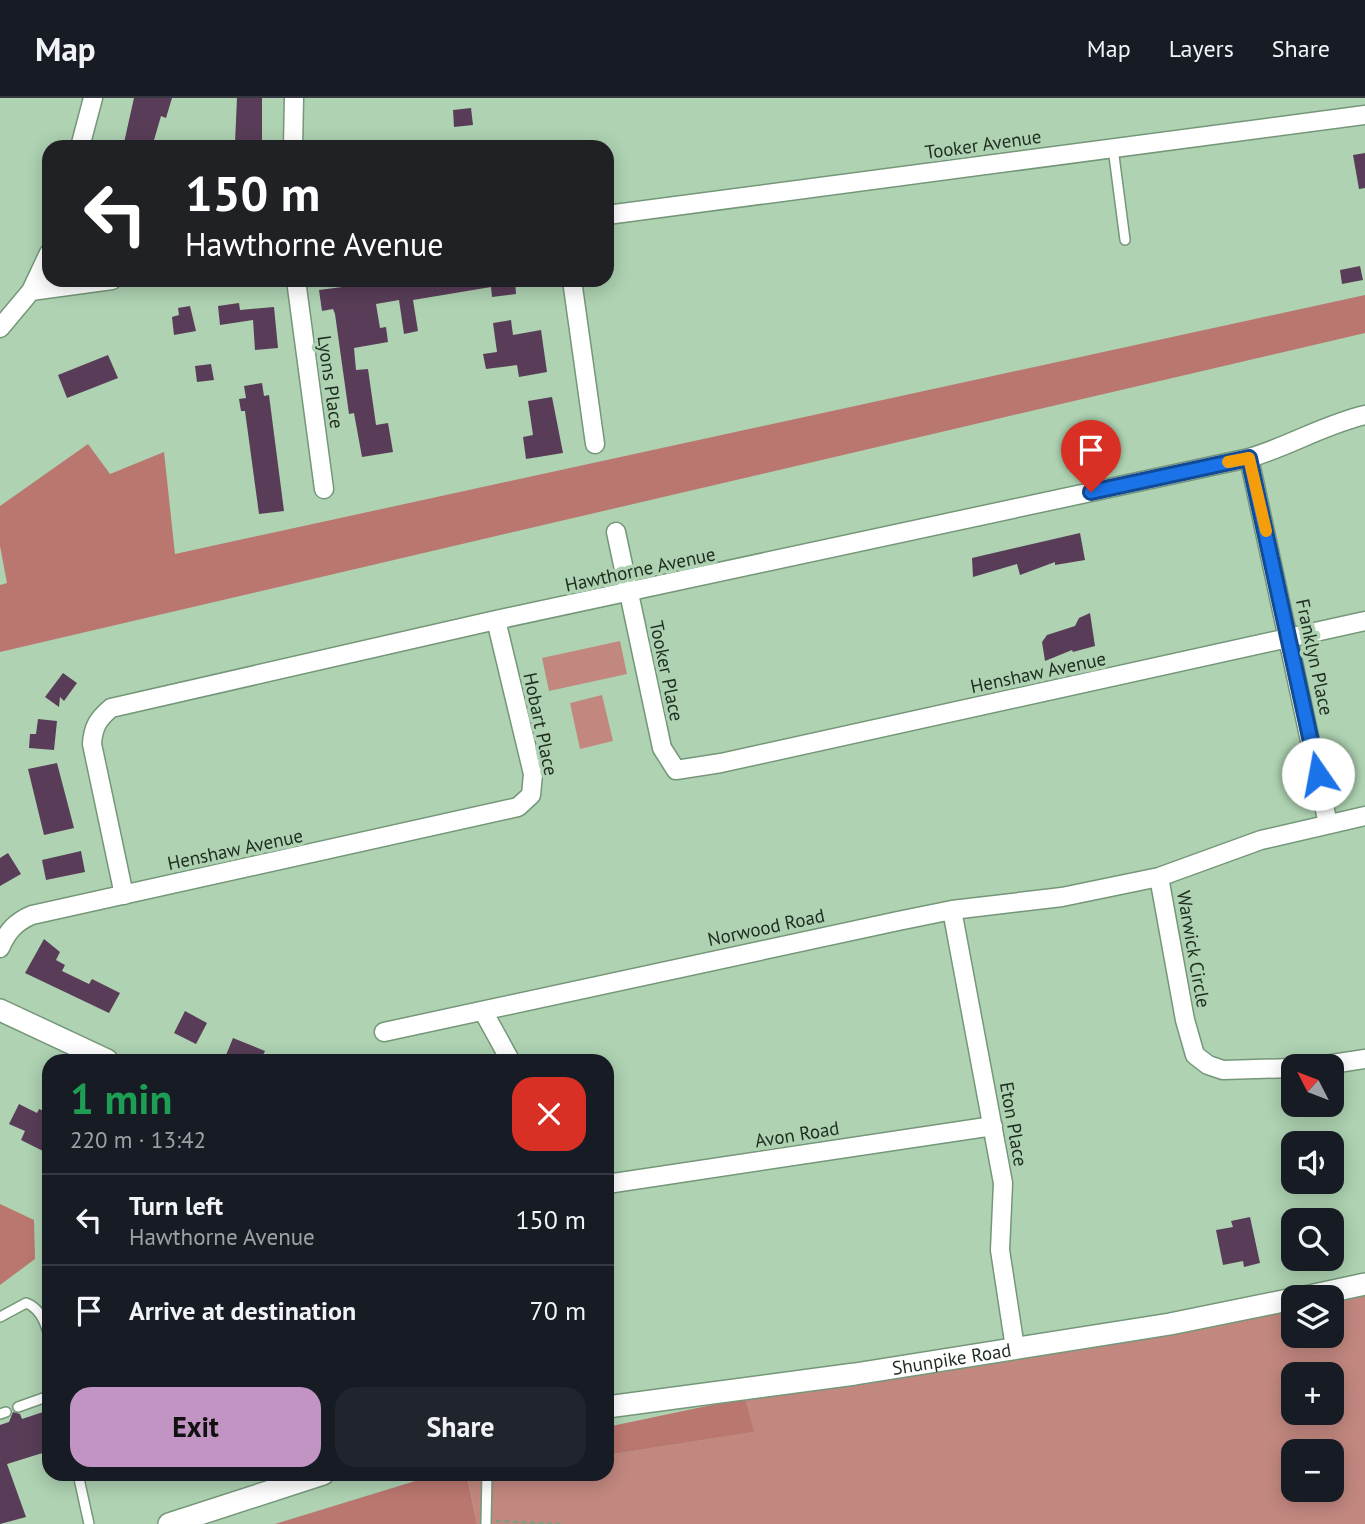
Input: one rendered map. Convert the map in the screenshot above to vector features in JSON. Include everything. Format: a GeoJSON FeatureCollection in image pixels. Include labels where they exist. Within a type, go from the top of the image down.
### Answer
{"type":"FeatureCollection","features":[{"type":"Feature","properties":{"kind":"street"},"geometry":{"type":"LineString","coordinates":[[82,140],[93,98]]}},
{"type":"Feature","properties":{"kind":"street"},"geometry":{"type":"LineString","coordinates":[[293,140],[294,98]]}},
{"type":"Feature","properties":{"kind":"street","name":"Tooker Avenue"},"geometry":{"type":"LineString","coordinates":[[614,214],[1365,115]]}},
{"type":"Feature","properties":{"kind":"street"},"geometry":{"type":"LineString","coordinates":[[0,328],[30,291],[42,267]]}},
{"type":"Feature","properties":{"kind":"street"},"geometry":{"type":"LineString","coordinates":[[30,291],[60,287]]}},
{"type":"Feature","properties":{"kind":"street","name":"Lyons Place"},"geometry":{"type":"LineString","coordinates":[[297,287],[324,489]]}},
{"type":"Feature","properties":{"kind":"street"},"geometry":{"type":"LineString","coordinates":[[573,287],[595,444]]}},
{"type":"Feature","properties":{"kind":"street","name":"Hawthorne Avenue"},"geometry":{"type":"LineString","coordinates":[[124,895],[92,744],[93,730],[100,718],[111,708],[496,620],[1249,458],[1280,449],[1332,423],[1365,415]]}},
{"type":"Feature","properties":{"kind":"street","name":"Franklyn Place"},"geometry":{"type":"LineString","coordinates":[[1249,458],[1328,824]]}},
{"type":"Feature","properties":{"kind":"street","name":"Tooker Place"},"geometry":{"type":"LineString","coordinates":[[616,532],[662,748],[668,761],[676,769],[721,763]]}},
{"type":"Feature","properties":{"kind":"street","name":"Hobart Place"},"geometry":{"type":"LineString","coordinates":[[494,814],[518,807],[528,800],[534,786],[496,620]]}},
{"type":"Feature","properties":{"kind":"street","name":"Henshaw Avenue"},"geometry":{"type":"LineString","coordinates":[[721,763],[1365,621]]}},
{"type":"Feature","properties":{"kind":"street","name":"Henshaw Avenue"},"geometry":{"type":"LineString","coordinates":[[0,948],[6,934],[18,921],[124,895],[494,814]]}},
{"type":"Feature","properties":{"kind":"street","name":"Warwick Circle"},"geometry":{"type":"LineString","coordinates":[[1281,1068],[1223,1070],[1208,1065],[1195,1055],[1185,1020],[1159,877],[1261,840],[1365,816]]}},
{"type":"Feature","properties":{"kind":"street","name":"Norwood Road"},"geometry":{"type":"LineString","coordinates":[[384,1032],[952,910],[1062,897],[1159,877]]}},
{"type":"Feature","properties":{"kind":"street","name":"Eton Place"},"geometry":{"type":"LineString","coordinates":[[952,910],[1003,1183],[1000,1250],[1015,1348]]}},
{"type":"Feature","properties":{"kind":"street"},"geometry":{"type":"LineString","coordinates":[[0,1010],[94,1054]]}},
{"type":"Feature","properties":{"kind":"street"},"geometry":{"type":"LineString","coordinates":[[483,1011],[507,1054]]}},
{"type":"Feature","properties":{"kind":"street"},"geometry":{"type":"LineString","coordinates":[[1344,1062],[1365,1059]]}},
{"type":"Feature","properties":{"kind":"street","name":"Avon Road"},"geometry":{"type":"LineString","coordinates":[[614,1183],[993,1126]]}},
{"type":"Feature","properties":{"kind":"street"},"geometry":{"type":"LineString","coordinates":[[1344,1289],[1365,1284]]}},
{"type":"Feature","properties":{"kind":"street","name":"Shunpike Road"},"geometry":{"type":"LineString","coordinates":[[614,1406],[855,1374],[1170,1324],[1281,1301]]}},
{"type":"Feature","properties":{"kind":"street"},"geometry":{"type":"LineString","coordinates":[[169,1524],[301,1481]]}},
{"type":"Feature","properties":{"kind":"lane"},"geometry":{"type":"LineString","coordinates":[[1113,148],[1125,240]]}},
{"type":"Feature","properties":{"kind":"lane"},"geometry":{"type":"LineString","coordinates":[[0,1317],[26,1303],[33,1306],[42,1318]]}},
{"type":"Feature","properties":{"kind":"lane"},"geometry":{"type":"LineString","coordinates":[[18,1407],[42,1398]]}},
{"type":"Feature","properties":{"kind":"lane"},"geometry":{"type":"LineString","coordinates":[[80,1481],[89,1524]]}},
{"type":"Feature","properties":{"kind":"lane"},"geometry":{"type":"LineString","coordinates":[[486,1522],[488,1481]]}},
{"type":"Feature","properties":{"kind":"path"},"geometry":{"type":"LineString","coordinates":[[486,1522],[561,1524]]}},
{"type":"Feature","properties":{"kind":"shaded area"},"geometry":{"type":"Polygon","coordinates":[[[1365,295],[1365,333],[0,652],[0,585],[7,583],[0,546],[0,506],[88,444],[110,474],[164,452],[175,554],[1365,295]]]}},
{"type":"Feature","properties":{"kind":"shaded area"},"geometry":{"type":"Polygon","coordinates":[[[620,641],[627,674],[549,691],[542,658],[620,641]]]}},
{"type":"Feature","properties":{"kind":"shaded area"},"geometry":{"type":"Polygon","coordinates":[[[602,695],[613,741],[580,749],[570,703],[602,695]]]}},
{"type":"Feature","properties":{"kind":"shaded area"},"geometry":{"type":"Polygon","coordinates":[[[0,1204],[34,1220],[35,1259],[0,1285],[0,1204]]]}},
{"type":"Feature","properties":{"kind":"shaded area"},"geometry":{"type":"Polygon","coordinates":[[[1365,1294],[1365,1524],[477,1524],[468,1481],[614,1481],[614,1454],[753,1432],[745,1398],[1281,1310],[1281,1348],[1344,1348],[1344,1298],[1365,1294]]]}},
{"type":"Feature","properties":{"kind":"shaded area"},"geometry":{"type":"Polygon","coordinates":[[[745,1398],[754,1432],[614,1454],[614,1426],[745,1398]]]}},
{"type":"Feature","properties":{"kind":"shaded area"},"geometry":{"type":"Polygon","coordinates":[[[415,1481],[468,1481],[477,1524],[275,1524],[415,1481]]]}},
{"type":"Feature","properties":{"kind":"building"},"geometry":{"type":"Polygon","coordinates":[[[134,98],[172,98],[166,118],[161,116],[154,140],[125,140],[134,98]]]}},
{"type":"Feature","properties":{"kind":"building"},"geometry":{"type":"Polygon","coordinates":[[[237,98],[262,98],[262,140],[235,140],[237,98]]]}},
{"type":"Feature","properties":{"kind":"building"},"geometry":{"type":"Polygon","coordinates":[[[471,108],[473,125],[454,127],[453,110],[471,108]]]}},
{"type":"Feature","properties":{"kind":"building"},"geometry":{"type":"Polygon","coordinates":[[[1365,153],[1365,188],[1359,189],[1353,155],[1365,153]]]}},
{"type":"Feature","properties":{"kind":"building"},"geometry":{"type":"Polygon","coordinates":[[[1360,266],[1363,280],[1342,284],[1340,270],[1360,266]]]}},
{"type":"Feature","properties":{"kind":"building"},"geometry":{"type":"Polygon","coordinates":[[[342,287],[491,287],[413,300],[418,331],[404,334],[399,300],[376,304],[380,328],[386,327],[388,342],[354,348],[356,370],[368,369],[376,425],[388,423],[393,452],[362,457],[354,413],[349,414],[335,314],[333,309],[322,311],[319,290],[342,287]]]}},
{"type":"Feature","properties":{"kind":"building"},"geometry":{"type":"Polygon","coordinates":[[[491,287],[516,287],[516,294],[492,297],[491,287]]]}},
{"type":"Feature","properties":{"kind":"building"},"geometry":{"type":"Polygon","coordinates":[[[239,303],[240,310],[274,307],[278,348],[255,350],[253,320],[220,325],[218,306],[239,303]]]}},
{"type":"Feature","properties":{"kind":"building"},"geometry":{"type":"Polygon","coordinates":[[[190,306],[196,331],[174,335],[172,317],[179,315],[178,308],[190,306]]]}},
{"type":"Feature","properties":{"kind":"building"},"geometry":{"type":"Polygon","coordinates":[[[511,320],[513,335],[541,330],[547,372],[519,377],[517,365],[486,369],[483,354],[497,352],[493,323],[511,320]]]}},
{"type":"Feature","properties":{"kind":"building"},"geometry":{"type":"Polygon","coordinates":[[[108,355],[118,378],[67,398],[58,375],[108,355]]]}},
{"type":"Feature","properties":{"kind":"building"},"geometry":{"type":"Polygon","coordinates":[[[211,364],[214,380],[197,382],[195,366],[211,364]]]}},
{"type":"Feature","properties":{"kind":"building"},"geometry":{"type":"Polygon","coordinates":[[[262,383],[264,396],[269,395],[284,511],[259,514],[245,411],[241,411],[239,399],[246,398],[244,386],[262,383]]]}},
{"type":"Feature","properties":{"kind":"building"},"geometry":{"type":"Polygon","coordinates":[[[552,397],[563,453],[526,459],[523,437],[533,435],[528,401],[552,397]]]}},
{"type":"Feature","properties":{"kind":"building"},"geometry":{"type":"Polygon","coordinates":[[[1080,533],[1085,560],[1055,565],[1055,562],[1020,575],[1017,564],[973,577],[972,558],[1080,533]]]}},
{"type":"Feature","properties":{"kind":"building"},"geometry":{"type":"Polygon","coordinates":[[[1090,613],[1095,646],[1073,652],[1072,650],[1045,661],[1042,642],[1047,635],[1075,626],[1079,618],[1090,613]]]}},
{"type":"Feature","properties":{"kind":"building"},"geometry":{"type":"Polygon","coordinates":[[[63,673],[77,683],[64,701],[60,697],[59,707],[45,697],[63,673]]]}},
{"type":"Feature","properties":{"kind":"building"},"geometry":{"type":"Polygon","coordinates":[[[38,719],[57,721],[54,750],[29,748],[30,734],[36,734],[38,719]]]}},
{"type":"Feature","properties":{"kind":"building"},"geometry":{"type":"Polygon","coordinates":[[[57,763],[74,828],[44,835],[28,769],[57,763]]]}},
{"type":"Feature","properties":{"kind":"building"},"geometry":{"type":"Polygon","coordinates":[[[81,851],[85,872],[46,880],[42,860],[81,851]]]}},
{"type":"Feature","properties":{"kind":"building"},"geometry":{"type":"Polygon","coordinates":[[[8,853],[21,874],[0,886],[0,858],[8,853]]]}},
{"type":"Feature","properties":{"kind":"building"},"geometry":{"type":"Polygon","coordinates":[[[44,939],[60,952],[56,960],[65,965],[62,971],[89,984],[92,979],[120,993],[109,1013],[25,973],[44,939]]]}},
{"type":"Feature","properties":{"kind":"building"},"geometry":{"type":"Polygon","coordinates":[[[185,1011],[207,1023],[196,1044],[174,1033],[185,1011]]]}},
{"type":"Feature","properties":{"kind":"building"},"geometry":{"type":"Polygon","coordinates":[[[233,1038],[265,1051],[264,1054],[226,1054],[233,1038]]]}},
{"type":"Feature","properties":{"kind":"building"},"geometry":{"type":"Polygon","coordinates":[[[19,1104],[37,1113],[39,1109],[42,1110],[42,1150],[21,1140],[25,1131],[9,1124],[19,1104]]]}},
{"type":"Feature","properties":{"kind":"building"},"geometry":{"type":"Polygon","coordinates":[[[1250,1217],[1260,1263],[1244,1267],[1243,1261],[1223,1265],[1216,1230],[1233,1227],[1231,1221],[1250,1217]]]}},
{"type":"Feature","properties":{"kind":"building"},"geometry":{"type":"Polygon","coordinates":[[[13,1412],[20,1414],[22,1419],[42,1412],[42,1453],[7,1464],[26,1517],[0,1524],[0,1425],[9,1422],[13,1412]]]}},
{"type":"Feature","properties":{"kind":"slow traffic"},"geometry":{"type":"LineString","coordinates":[[1228,462],[1249,458],[1266,531]]}},
{"type":"Feature","properties":{"kind":"route"},"geometry":{"type":"LineString","coordinates":[[1091,492],[1249,458],[1318,774]]}}]}
